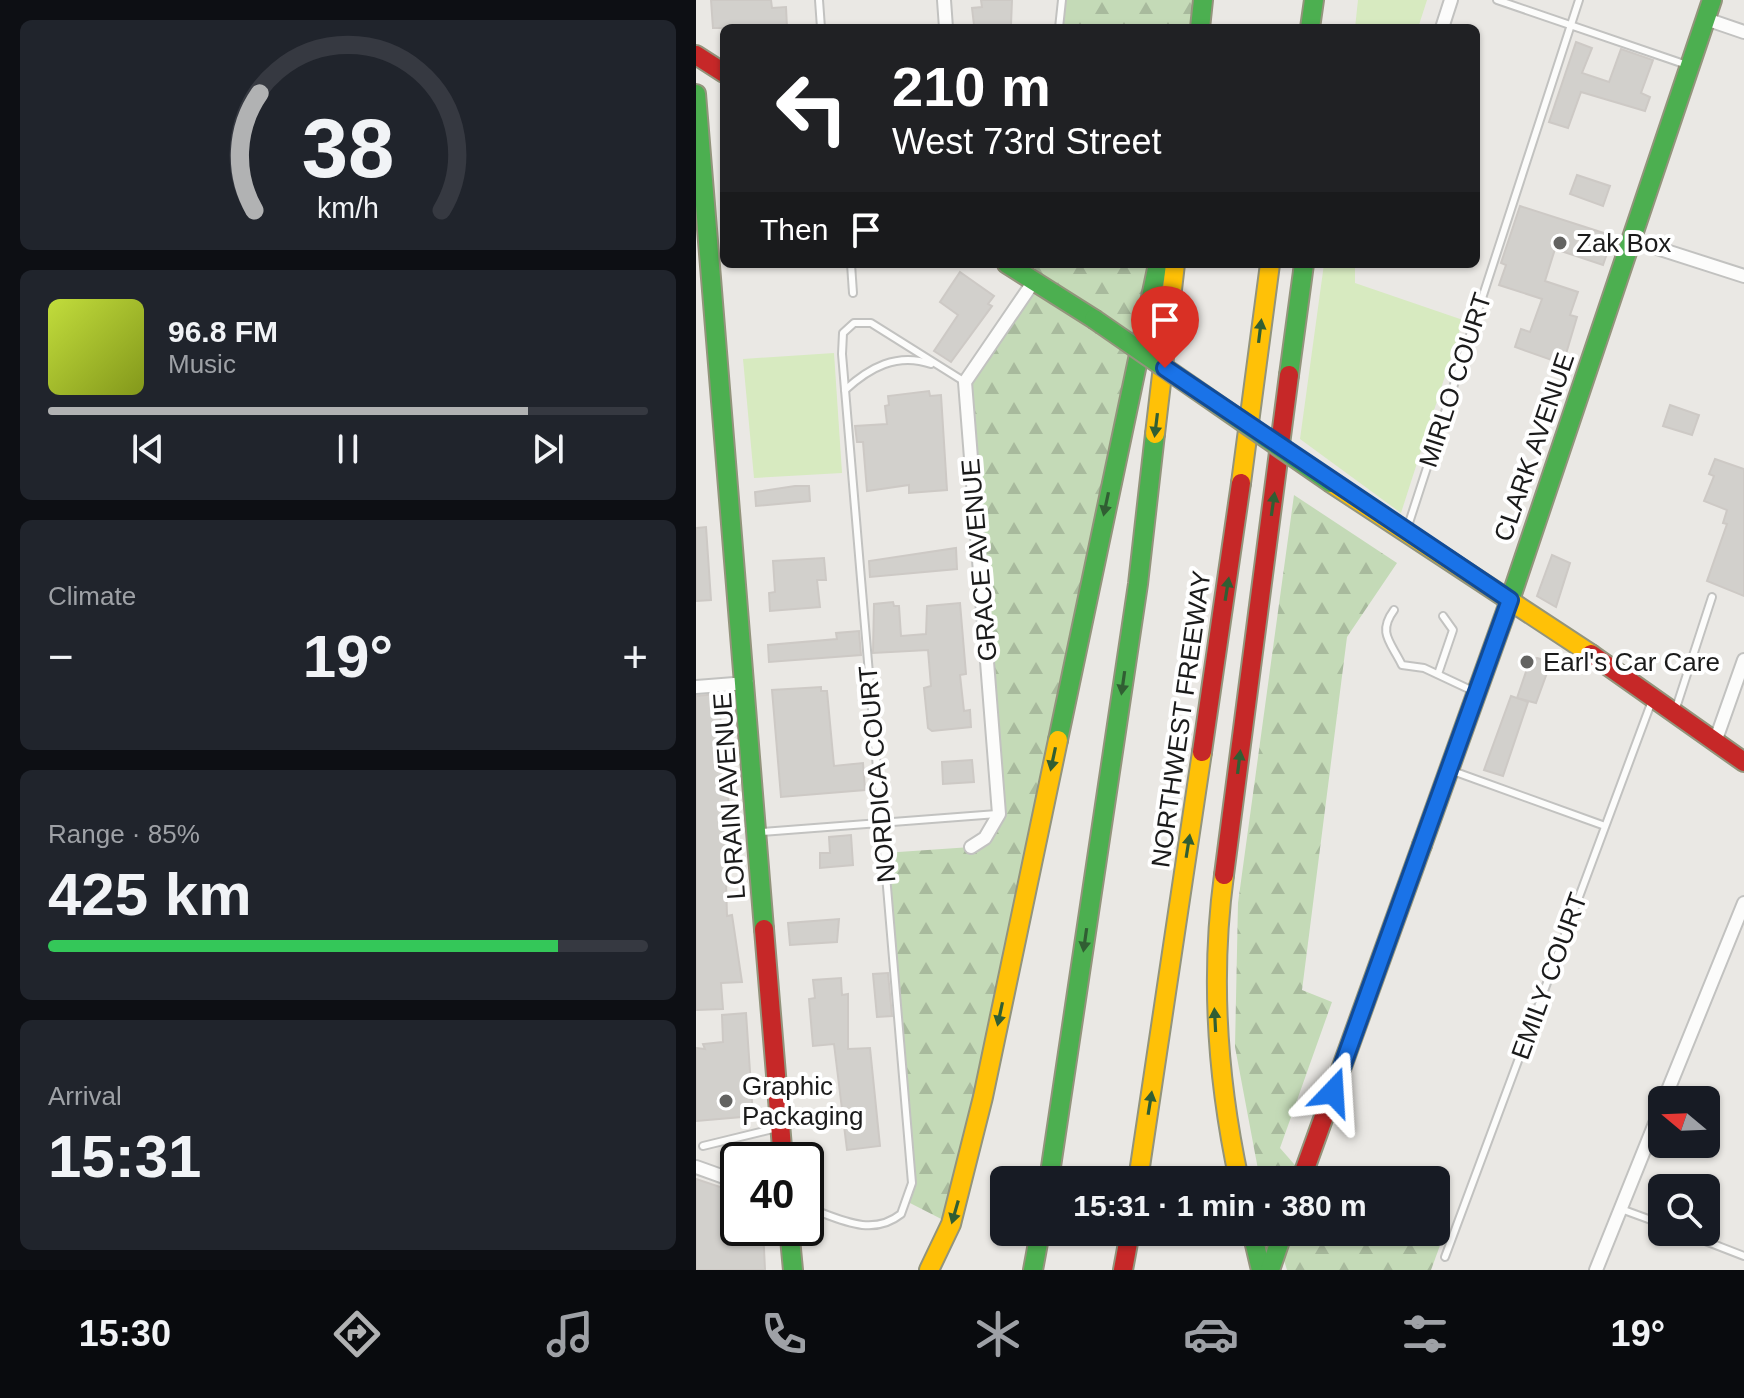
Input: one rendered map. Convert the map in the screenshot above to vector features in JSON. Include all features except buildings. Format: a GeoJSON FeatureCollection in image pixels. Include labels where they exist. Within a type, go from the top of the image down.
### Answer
{"type":"FeatureCollection","features":[{"type":"Feature","properties":{"kind":"main road"},"geometry":{"type":"LineString","coordinates":[[1200,24],[1203,0]]}},
{"type":"Feature","properties":{"kind":"main road"},"geometry":{"type":"LineString","coordinates":[[1311,24],[1314,0]]}},
{"type":"Feature","properties":{"kind":"main road"},"geometry":{"type":"LineString","coordinates":[[1324,24],[1326,0]]}},
{"type":"Feature","properties":{"kind":"main road","name":"CLARK AVENUE"},"geometry":{"type":"LineString","coordinates":[[1306,1166],[1510,600],[1712,0]]}},
{"type":"Feature","properties":{"kind":"main road"},"geometry":{"type":"LineString","coordinates":[[696,55],[720,70]]}},
{"type":"Feature","properties":{"kind":"main road","name":"LORAIN AVENUE"},"geometry":{"type":"LineString","coordinates":[[696,107],[747,683],[782,1142]]}},
{"type":"Feature","properties":{"kind":"main road"},"geometry":{"type":"LineString","coordinates":[[1013,268],[1094,319],[1331,483],[1654,695],[1744,762]]}},
{"type":"Feature","properties":{"kind":"main road"},"geometry":{"type":"LineString","coordinates":[[929,1270],[951,1224],[974,1137],[1157,268]]}},
{"type":"Feature","properties":{"kind":"main road"},"geometry":{"type":"LineString","coordinates":[[1051,1166],[1138,584],[1175,268]]}},
{"type":"Feature","properties":{"kind":"main road","name":"NORTHWEST FREEWAY"},"geometry":{"type":"LineString","coordinates":[[1140,1166],[1230,567],[1269,268]]}},
{"type":"Feature","properties":{"kind":"main road"},"geometry":{"type":"LineString","coordinates":[[1236,1166],[1218,1065],[1214,1008],[1217,924],[1303,268]]}},
{"type":"Feature","properties":{"kind":"main road"},"geometry":{"type":"LineString","coordinates":[[791,1246],[793,1270]]}},
{"type":"Feature","properties":{"kind":"main road"},"geometry":{"type":"LineString","coordinates":[[1033,1270],[1037,1246]]}},
{"type":"Feature","properties":{"kind":"main road"},"geometry":{"type":"LineString","coordinates":[[1123,1270],[1127,1246]]}},
{"type":"Feature","properties":{"kind":"main road"},"geometry":{"type":"LineString","coordinates":[[1255,1246],[1261,1270]]}},
{"type":"Feature","properties":{"kind":"main road"},"geometry":{"type":"LineString","coordinates":[[1270,1270],[1278,1246]]}},
{"type":"Feature","properties":{"kind":"street"},"geometry":{"type":"LineString","coordinates":[[944,0],[946,24]]}},
{"type":"Feature","properties":{"kind":"street"},"geometry":{"type":"LineString","coordinates":[[1443,24],[1451,0]]}},
{"type":"Feature","properties":{"kind":"street"},"geometry":{"type":"LineString","coordinates":[[1706,19],[1744,32]]}},
{"type":"Feature","properties":{"kind":"street"},"geometry":{"type":"LineString","coordinates":[[1632,240],[1744,276]]}},
{"type":"Feature","properties":{"kind":"street"},"geometry":{"type":"LineString","coordinates":[[965,382],[1034,281]]}},
{"type":"Feature","properties":{"kind":"street","name":"GRACE AVENUE"},"geometry":{"type":"LineString","coordinates":[[965,382],[999,814]]}},
{"type":"Feature","properties":{"kind":"street"},"geometry":{"type":"LineString","coordinates":[[1715,742],[1744,660]]}},
{"type":"Feature","properties":{"kind":"street"},"geometry":{"type":"LineString","coordinates":[[696,687],[747,683]]}},
{"type":"Feature","properties":{"kind":"street"},"geometry":{"type":"LineString","coordinates":[[971,847],[985,838],[999,814]]}},
{"type":"Feature","properties":{"kind":"street"},"geometry":{"type":"LineString","coordinates":[[1670,1086],[1744,903]]}},
{"type":"Feature","properties":{"kind":"street"},"geometry":{"type":"LineString","coordinates":[[1596,1270],[1648,1141]]}},
{"type":"Feature","properties":{"kind":"street"},"geometry":{"type":"LineString","coordinates":[[696,1167],[720,1176]]}},
{"type":"Feature","properties":{"kind":"lane"},"geometry":{"type":"LineString","coordinates":[[819,0],[821,24]]}},
{"type":"Feature","properties":{"kind":"lane"},"geometry":{"type":"LineString","coordinates":[[1059,24],[1062,0]]}},
{"type":"Feature","properties":{"kind":"lane"},"geometry":{"type":"LineString","coordinates":[[1497,0],[1690,66]]}},
{"type":"Feature","properties":{"kind":"lane","name":"MIRLO COURT"},"geometry":{"type":"LineString","coordinates":[[1406,531],[1579,0]]}},
{"type":"Feature","properties":{"kind":"lane"},"geometry":{"type":"LineString","coordinates":[[851,268],[853,293]]}},
{"type":"Feature","properties":{"kind":"lane","name":"NORDICA COURT"},"geometry":{"type":"LineString","coordinates":[[824,1213],[866,1227],[890,1223],[908,1202],[912,1183],[841,338],[846,328],[854,323],[871,323],[947,370]]}},
{"type":"Feature","properties":{"kind":"lane"},"geometry":{"type":"LineString","coordinates":[[845,390],[882,363],[912,360],[947,370],[965,382]]}},
{"type":"Feature","properties":{"kind":"lane"},"geometry":{"type":"LineString","coordinates":[[1675,711],[1712,597]]}},
{"type":"Feature","properties":{"kind":"lane"},"geometry":{"type":"LineString","coordinates":[[1394,610],[1385,622],[1384,636],[1402,665],[1438,674],[1477,693]]}},
{"type":"Feature","properties":{"kind":"lane"},"geometry":{"type":"LineString","coordinates":[[1438,674],[1453,630],[1443,616]]}},
{"type":"Feature","properties":{"kind":"lane","name":"EMILY COURT"},"geometry":{"type":"LineString","coordinates":[[1445,1257],[1654,695]]}},
{"type":"Feature","properties":{"kind":"lane"},"geometry":{"type":"LineString","coordinates":[[1450,770],[1605,826]]}},
{"type":"Feature","properties":{"kind":"lane"},"geometry":{"type":"LineString","coordinates":[[758,833],[999,814]]}},
{"type":"Feature","properties":{"kind":"lane"},"geometry":{"type":"LineString","coordinates":[[703,1146],[781,1127]]}},
{"type":"Feature","properties":{"kind":"lane"},"geometry":{"type":"LineString","coordinates":[[1621,1209],[1648,1219]]}},
{"type":"Feature","properties":{"kind":"lane"},"geometry":{"type":"LineString","coordinates":[[1718,1246],[1744,1256]]}},
{"type":"Feature","properties":{"kind":"green space"},"geometry":{"type":"Polygon","coordinates":[[[1062,0],[1203,0],[1200,24],[1059,24],[1062,0]]]}},
{"type":"Feature","properties":{"kind":"green space"},"geometry":{"type":"Polygon","coordinates":[[[1358,0],[1427,0],[1419,24],[1355,24],[1358,0]]]}},
{"type":"Feature","properties":{"kind":"green space"},"geometry":{"type":"Polygon","coordinates":[[[1035,268],[1157,268],[951,1224],[908,1202],[912,1183],[884,853],[971,847],[999,814],[965,382],[1033,281],[1035,268]]]}},
{"type":"Feature","properties":{"kind":"green space"},"geometry":{"type":"Polygon","coordinates":[[[1323,268],[1355,268],[1355,283],[1463,320],[1401,513],[1300,439],[1323,268]]]}},
{"type":"Feature","properties":{"kind":"green space"},"geometry":{"type":"Polygon","coordinates":[[[834,353],[842,473],[754,478],[743,359],[834,353]]]}},
{"type":"Feature","properties":{"kind":"green space"},"geometry":{"type":"Polygon","coordinates":[[[1294,495],[1397,563],[1347,637],[1302,990],[1332,1002],[1280,1148],[1296,1166],[1257,1166],[1235,1047],[1238,903],[1294,495]]]}},
{"type":"Feature","properties":{"kind":"green space"},"geometry":{"type":"Polygon","coordinates":[[[1279,1246],[1440,1246],[1431,1270],[1287,1270],[1279,1246]]]}},
{"type":"Feature","properties":{"kind":"traffic: fast"},"geometry":{"type":"LineString","coordinates":[[1200,24],[1203,0]]}},
{"type":"Feature","properties":{"kind":"traffic: fast"},"geometry":{"type":"LineString","coordinates":[[1311,24],[1314,0]]}},
{"type":"Feature","properties":{"kind":"traffic: fast"},"geometry":{"type":"LineString","coordinates":[[1422,845],[1510,600],[1712,0]]}},
{"type":"Feature","properties":{"kind":"traffic: fast"},"geometry":{"type":"LineString","coordinates":[[696,94],[764,929]]}},
{"type":"Feature","properties":{"kind":"traffic: fast"},"geometry":{"type":"LineString","coordinates":[[1013,268],[1094,319]]}},
{"type":"Feature","properties":{"kind":"traffic: fast"},"geometry":{"type":"LineString","coordinates":[[1058,740],[1157,268]]}},
{"type":"Feature","properties":{"kind":"traffic: fast"},"geometry":{"type":"LineString","coordinates":[[1289,375],[1303,268]]}},
{"type":"Feature","properties":{"kind":"traffic: fast"},"geometry":{"type":"LineString","coordinates":[[1094,319],[1331,483]]}},
{"type":"Feature","properties":{"kind":"traffic: fast"},"geometry":{"type":"LineString","coordinates":[[1051,1166],[1138,584],[1155,434]]}},
{"type":"Feature","properties":{"kind":"traffic: fast"},"geometry":{"type":"LineString","coordinates":[[791,1246],[793,1270]]}},
{"type":"Feature","properties":{"kind":"traffic: fast"},"geometry":{"type":"LineString","coordinates":[[1033,1270],[1037,1246]]}},
{"type":"Feature","properties":{"kind":"traffic: fast"},"geometry":{"type":"LineString","coordinates":[[1255,1246],[1261,1270]]}},
{"type":"Feature","properties":{"kind":"traffic: fast"},"geometry":{"type":"LineString","coordinates":[[1270,1270],[1278,1246]]}},
{"type":"Feature","properties":{"kind":"traffic: slow"},"geometry":{"type":"LineString","coordinates":[[1155,434],[1175,268]]}},
{"type":"Feature","properties":{"kind":"traffic: slow"},"geometry":{"type":"LineString","coordinates":[[1241,483],[1269,268]]}},
{"type":"Feature","properties":{"kind":"traffic: slow"},"geometry":{"type":"LineString","coordinates":[[1331,483],[1591,654]]}},
{"type":"Feature","properties":{"kind":"traffic: slow"},"geometry":{"type":"LineString","coordinates":[[929,1270],[951,1224],[983,1097],[1058,740]]}},
{"type":"Feature","properties":{"kind":"traffic: slow"},"geometry":{"type":"LineString","coordinates":[[1140,1166],[1202,752]]}},
{"type":"Feature","properties":{"kind":"traffic: slow"},"geometry":{"type":"LineString","coordinates":[[1224,875],[1217,952],[1218,1028],[1225,1104],[1236,1166]]}},
{"type":"Feature","properties":{"kind":"traffic: jam"},"geometry":{"type":"LineString","coordinates":[[696,55],[720,70]]}},
{"type":"Feature","properties":{"kind":"traffic: jam"},"geometry":{"type":"LineString","coordinates":[[1224,875],[1289,375]]}},
{"type":"Feature","properties":{"kind":"traffic: jam"},"geometry":{"type":"LineString","coordinates":[[1202,752],[1241,483]]}},
{"type":"Feature","properties":{"kind":"traffic: jam"},"geometry":{"type":"LineString","coordinates":[[1591,654],[1744,762]]}},
{"type":"Feature","properties":{"kind":"traffic: jam"},"geometry":{"type":"LineString","coordinates":[[1306,1166],[1422,845]]}},
{"type":"Feature","properties":{"kind":"traffic: jam"},"geometry":{"type":"LineString","coordinates":[[764,929],[782,1142]]}},
{"type":"Feature","properties":{"kind":"traffic: jam"},"geometry":{"type":"LineString","coordinates":[[1123,1270],[1127,1246]]}},
{"type":"Feature","properties":{"kind":"place","name":"Zak Box"},"geometry":{"type":"Point","coordinates":[1560,243]}},
{"type":"Feature","properties":{"kind":"place","name":"Earl's Car Care"},"geometry":{"type":"Point","coordinates":[1527,662]}},
{"type":"Feature","properties":{"kind":"place","name":"Graphic Packaging"},"geometry":{"type":"Point","coordinates":[726,1101]}},
{"type":"Feature","properties":{"kind":"route"},"geometry":{"type":"LineString","coordinates":[[1165,368],[1331,483],[1510,600],[1333,1092]]}}]}
